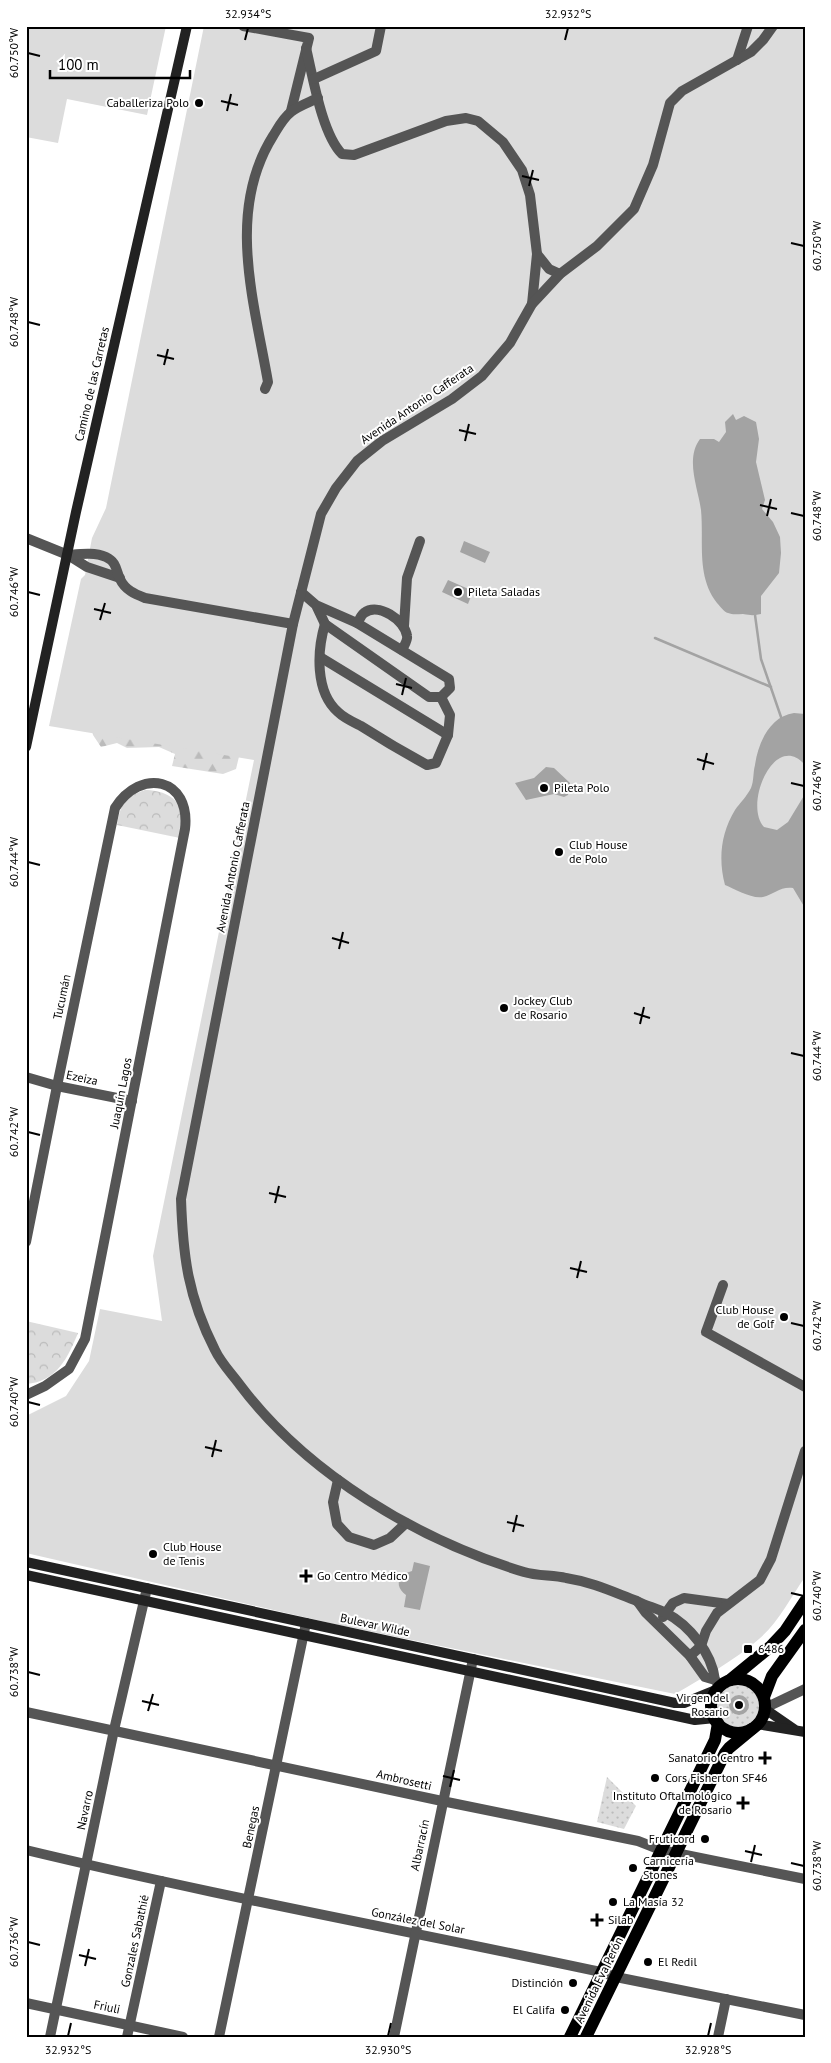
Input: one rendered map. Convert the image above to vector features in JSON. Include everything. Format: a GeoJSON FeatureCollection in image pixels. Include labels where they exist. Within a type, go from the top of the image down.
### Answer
{"type":"FeatureCollection","features":[{"type":"Feature","properties":{"kind":"main road","name":"Camino de las Carretas"},"geometry":{"type":"LineString","coordinates":[[26,747],[187,26]]}},
{"type":"Feature","properties":{"kind":"main road","name":"Bulevar Wilde"},"geometry":{"type":"LineString","coordinates":[[26,1562],[675,1702],[684,1703],[720,1684]]}},
{"type":"Feature","properties":{"kind":"main road","name":"Bulevar Wilde"},"geometry":{"type":"LineString","coordinates":[[26,1575],[695,1720],[716,1720]]}},
{"type":"Feature","properties":{"kind":"main road"},"geometry":{"type":"LineString","coordinates":[[805,1601],[785,1631],[770,1647],[720,1684],[713,1697],[712,1708],[716,1720],[725,1729],[743,1732],[755,1726],[762,1717],[772,1676],[805,1630]]}},
{"type":"Feature","properties":{"kind":"main road"},"geometry":{"type":"LineString","coordinates":[[720,1684],[739,1679],[755,1684],[764,1705],[801,1731]]}},
{"type":"Feature","properties":{"kind":"main road","name":"Avenida Eva Perón"},"geometry":{"type":"LineString","coordinates":[[570,2037],[715,1740],[716,1720]]}},
{"type":"Feature","properties":{"kind":"main road"},"geometry":{"type":"LineString","coordinates":[[755,1726],[801,1731]]}},
{"type":"Feature","properties":{"kind":"main road","name":"Avenida Eva Perón"},"geometry":{"type":"LineString","coordinates":[[586,2037],[729,1748],[755,1726]]}},
{"type":"Feature","properties":{"kind":"street"},"geometry":{"type":"LineString","coordinates":[[314,79],[376,51],[381,26]]}},
{"type":"Feature","properties":{"kind":"street","name":"Avenida Antonio Cafferata"},"geometry":{"type":"LineString","coordinates":[[720,1684],[701,1646],[688,1630],[667,1613],[590,1582],[526,1573],[465,1550],[406,1523],[338,1480],[304,1454],[251,1400],[215,1352],[201,1320],[188,1282],[183,1245],[181,1199],[293,624],[321,514],[341,481],[357,462],[382,442],[452,398],[482,376],[510,342],[532,304],[560,274],[597,246],[634,210],[654,165],[670,103],[682,91],[751,52],[764,40],[773,26]]}},
{"type":"Feature","properties":{"kind":"street"},"geometry":{"type":"LineString","coordinates":[[248,27],[309,38],[292,111]]}},
{"type":"Feature","properties":{"kind":"street"},"geometry":{"type":"LineString","coordinates":[[737,60],[748,27],[764,40]]}},
{"type":"Feature","properties":{"kind":"street"},"geometry":{"type":"LineString","coordinates":[[306,48],[318,98],[334,146],[342,154],[354,154],[446,121],[466,118],[478,121],[503,142],[522,170],[530,195],[538,254],[532,304]]}},
{"type":"Feature","properties":{"kind":"street"},"geometry":{"type":"LineString","coordinates":[[265,389],[268,382],[252,297],[246,247],[248,207],[255,178],[266,149],[284,118],[292,111],[318,98]]}},
{"type":"Feature","properties":{"kind":"street"},"geometry":{"type":"LineString","coordinates":[[538,254],[550,269],[560,274]]}},
{"type":"Feature","properties":{"kind":"street"},"geometry":{"type":"LineString","coordinates":[[26,538],[68,555],[87,567],[120,578]]}},
{"type":"Feature","properties":{"kind":"street"},"geometry":{"type":"LineString","coordinates":[[402,650],[408,638],[404,626],[407,578],[420,541]]}},
{"type":"Feature","properties":{"kind":"street"},"geometry":{"type":"LineString","coordinates":[[68,555],[89,554],[106,557],[115,564],[124,586],[134,594],[145,598],[293,624]]}},
{"type":"Feature","properties":{"kind":"street"},"geometry":{"type":"LineString","coordinates":[[301,592],[316,605],[357,623],[449,679],[450,688],[441,697],[429,697],[325,624],[316,605]]}},
{"type":"Feature","properties":{"kind":"street"},"geometry":{"type":"LineString","coordinates":[[357,623],[364,614],[373,610],[381,611],[404,626]]}},
{"type":"Feature","properties":{"kind":"street"},"geometry":{"type":"LineString","coordinates":[[325,624],[320,657],[324,692],[337,712],[427,765],[436,762],[448,734],[450,715],[441,697]]}},
{"type":"Feature","properties":{"kind":"street"},"geometry":{"type":"LineString","coordinates":[[320,657],[448,734]]}},
{"type":"Feature","properties":{"kind":"street","name":"Tucumán"},"geometry":{"type":"LineString","coordinates":[[26,1242],[115,808],[129,791],[138,786],[156,782]]}},
{"type":"Feature","properties":{"kind":"street","name":"Juaquín Lagos"},"geometry":{"type":"LineString","coordinates":[[26,1395],[45,1386],[69,1369],[85,1338],[187,816],[184,803],[176,792],[165,784],[156,782]]}},
{"type":"Feature","properties":{"kind":"street","name":"Ezeiza"},"geometry":{"type":"LineString","coordinates":[[26,1078],[132,1101]]}},
{"type":"Feature","properties":{"kind":"street"},"geometry":{"type":"LineString","coordinates":[[723,1285],[706,1332],[805,1387]]}},
{"type":"Feature","properties":{"kind":"street"},"geometry":{"type":"LineString","coordinates":[[690,1656],[701,1646],[706,1631],[714,1619],[728,1604],[760,1580],[771,1559],[805,1451]]}},
{"type":"Feature","properties":{"kind":"street"},"geometry":{"type":"LineString","coordinates":[[338,1480],[333,1502],[337,1524],[349,1537],[374,1545],[390,1538],[406,1523]]}},
{"type":"Feature","properties":{"kind":"street","name":"Navarro"},"geometry":{"type":"LineString","coordinates":[[50,2037],[114,1730],[147,1588]]}},
{"type":"Feature","properties":{"kind":"street"},"geometry":{"type":"LineString","coordinates":[[658,1624],[673,1603],[684,1598],[728,1604]]}},
{"type":"Feature","properties":{"kind":"street","name":"Avenida Antonio Cafferata"},"geometry":{"type":"LineString","coordinates":[[638,1602],[690,1656],[705,1677],[720,1684]]}},
{"type":"Feature","properties":{"kind":"street","name":"Benegas"},"geometry":{"type":"LineString","coordinates":[[219,2037],[306,1623]]}},
{"type":"Feature","properties":{"kind":"street","name":"Albarracín"},"geometry":{"type":"LineString","coordinates":[[394,2037],[414,1932],[473,1659]]}},
{"type":"Feature","properties":{"kind":"street"},"geometry":{"type":"LineString","coordinates":[[764,1705],[805,1689]]}},
{"type":"Feature","properties":{"kind":"street","name":"Ambrosetti"},"geometry":{"type":"LineString","coordinates":[[26,1712],[638,1841],[661,1850],[805,1879]]}},
{"type":"Feature","properties":{"kind":"street","name":"González del Solar"},"geometry":{"type":"LineString","coordinates":[[26,1850],[248,1900],[414,1932],[601,1972],[616,1977],[805,2015]]}},
{"type":"Feature","properties":{"kind":"street","name":"Gonzales Sabathié"},"geometry":{"type":"LineString","coordinates":[[127,2037],[161,1881]]}},
{"type":"Feature","properties":{"kind":"street"},"geometry":{"type":"LineString","coordinates":[[718,2037],[726,1999]]}},
{"type":"Feature","properties":{"kind":"street","name":"Friuli"},"geometry":{"type":"LineString","coordinates":[[26,2003],[183,2037]]}},
{"type":"Feature","properties":{"kind":"green space"},"geometry":{"type":"Polygon","coordinates":[[[26,26],[166,26],[147,115],[67,99],[58,143],[26,137],[26,26]]]}},
{"type":"Feature","properties":{"kind":"green space","name":"Jockey Club de Rosario"},"geometry":{"type":"Polygon","coordinates":[[[204,26],[805,26],[805,1577],[766,1633],[729,1662],[675,1694],[334,1624],[26,1553],[26,1416],[66,1396],[89,1361],[100,1309],[162,1321],[153,1256],[254,760],[49,726],[81,579],[85,575],[92,538],[106,508],[204,26]]]}},
{"type":"Feature","properties":{"kind":"green space"},"geometry":{"type":"Polygon","coordinates":[[[91,722],[244,736],[236,769],[223,774],[172,766],[175,754],[159,747],[127,748],[117,743],[101,747],[93,735],[91,722]]]}},
{"type":"Feature","properties":{"kind":"green space"},"geometry":{"type":"Polygon","coordinates":[[[145,790],[157,791],[168,795],[177,803],[182,814],[180,838],[117,825],[122,807],[128,799],[145,790]]]}},
{"type":"Feature","properties":{"kind":"green space"},"geometry":{"type":"Polygon","coordinates":[[[26,1321],[78,1333],[60,1367],[46,1379],[26,1384],[26,1321]]]}},
{"type":"Feature","properties":{"kind":"green space"},"geometry":{"type":"Polygon","coordinates":[[[733,1680],[743,1680],[757,1687],[764,1701],[764,1711],[757,1725],[743,1732],[733,1732],[723,1728],[716,1721],[712,1711],[712,1701],[716,1691],[723,1684],[733,1680]]]}},
{"type":"Feature","properties":{"kind":"green space"},"geometry":{"type":"Polygon","coordinates":[[[607,1777],[636,1806],[624,1829],[597,1822],[607,1777]]]}},
{"type":"Feature","properties":{"kind":"shaded area"},"geometry":{"type":"Polygon","coordinates":[[[733,414],[736,420],[744,416],[756,422],[759,439],[756,462],[765,500],[762,509],[773,522],[780,537],[779,573],[761,596],[761,614],[755,615],[732,614],[724,610],[717,603],[710,593],[706,582],[702,558],[701,510],[694,474],[693,455],[700,439],[714,439],[719,442],[726,432],[725,422],[733,414]]]}},
{"type":"Feature","properties":{"kind":"shaded area","name":"Pileta Saladas"},"geometry":{"type":"Polygon","coordinates":[[[464,541],[490,552],[485,563],[460,552],[464,541]]]}},
{"type":"Feature","properties":{"kind":"shaded area","name":"Pileta Saladas"},"geometry":{"type":"Polygon","coordinates":[[[448,580],[473,591],[468,604],[442,592],[448,580]]]}},
{"type":"Feature","properties":{"kind":"shaded area"},"geometry":{"type":"Polygon","coordinates":[[[794,713],[805,714],[805,765],[794,757],[783,757],[773,763],[765,774],[757,803],[759,816],[764,827],[777,830],[788,822],[805,794],[803,818],[805,820],[805,908],[793,888],[785,888],[767,896],[758,897],[748,895],[725,885],[721,856],[724,837],[730,819],[751,788],[754,768],[762,740],[778,719],[794,713]]]}},
{"type":"Feature","properties":{"kind":"shaded area","name":"Pileta Polo"},"geometry":{"type":"Polygon","coordinates":[[[546,767],[554,768],[570,783],[568,795],[564,797],[554,794],[526,800],[515,783],[534,778],[546,767]]]}},
{"type":"Feature","properties":{"kind":"shaded area"},"geometry":{"type":"Polygon","coordinates":[[[414,1562],[430,1566],[420,1610],[404,1607],[406,1595],[399,1585],[399,1580],[403,1574],[412,1571],[414,1562]]]}},
{"type":"Feature","properties":{"kind":"shaded area"},"geometry":{"type":"Polygon","coordinates":[[[735,1695],[743,1695],[749,1701],[749,1709],[743,1715],[735,1715],[729,1709],[729,1701],[735,1695]]]}},
{"type":"Feature","properties":{"kind":"waterway"},"geometry":{"type":"LineString","coordinates":[[755,615],[761,659],[781,717]]}},
{"type":"Feature","properties":{"kind":"waterway"},"geometry":{"type":"LineString","coordinates":[[655,638],[771,687]]}},
{"type":"Feature","properties":{"kind":"place","name":"Caballeriza Polo"},"geometry":{"type":"Point","coordinates":[199,103]}},
{"type":"Feature","properties":{"kind":"place","name":"Pileta Saladas"},"geometry":{"type":"Point","coordinates":[458,592]}},
{"type":"Feature","properties":{"kind":"place","name":"Pileta Polo"},"geometry":{"type":"Point","coordinates":[544,788]}},
{"type":"Feature","properties":{"kind":"place","name":"Club House de Polo"},"geometry":{"type":"Point","coordinates":[559,852]}},
{"type":"Feature","properties":{"kind":"place","name":"Jockey Club de Rosario"},"geometry":{"type":"Point","coordinates":[504,1008]}},
{"type":"Feature","properties":{"kind":"place","name":"Club House de Golf"},"geometry":{"type":"Point","coordinates":[784,1317]}},
{"type":"Feature","properties":{"kind":"place","name":"Club House de Tenis"},"geometry":{"type":"Point","coordinates":[153,1554]}},
{"type":"Feature","properties":{"kind":"place","name":"Go Centro Médico"},"geometry":{"type":"Point","coordinates":[306,1576]}},
{"type":"Feature","properties":{"kind":"place","name":"6486"},"geometry":{"type":"Point","coordinates":[748,1649]}},
{"type":"Feature","properties":{"kind":"place","name":"Virgen del Rosario"},"geometry":{"type":"Point","coordinates":[739,1705]}},
{"type":"Feature","properties":{"kind":"place","name":"Sanatorio Centro"},"geometry":{"type":"Point","coordinates":[765,1758]}},
{"type":"Feature","properties":{"kind":"place","name":"Cors Fisherton SF46"},"geometry":{"type":"Point","coordinates":[655,1778]}},
{"type":"Feature","properties":{"kind":"place","name":"Instituto Oftalmológico de Rosario"},"geometry":{"type":"Point","coordinates":[743,1803]}},
{"type":"Feature","properties":{"kind":"place","name":"Fruticord"},"geometry":{"type":"Point","coordinates":[705,1839]}},
{"type":"Feature","properties":{"kind":"place","name":"Carnicería Stones"},"geometry":{"type":"Point","coordinates":[633,1868]}},
{"type":"Feature","properties":{"kind":"place","name":"La Masía 32"},"geometry":{"type":"Point","coordinates":[613,1902]}},
{"type":"Feature","properties":{"kind":"place","name":"Silab"},"geometry":{"type":"Point","coordinates":[597,1920]}},
{"type":"Feature","properties":{"kind":"place","name":"El Redil"},"geometry":{"type":"Point","coordinates":[648,1962]}},
{"type":"Feature","properties":{"kind":"place","name":"Distinción"},"geometry":{"type":"Point","coordinates":[573,1983]}},
{"type":"Feature","properties":{"kind":"place","name":"El Califa"},"geometry":{"type":"Point","coordinates":[565,2010]}}]}
